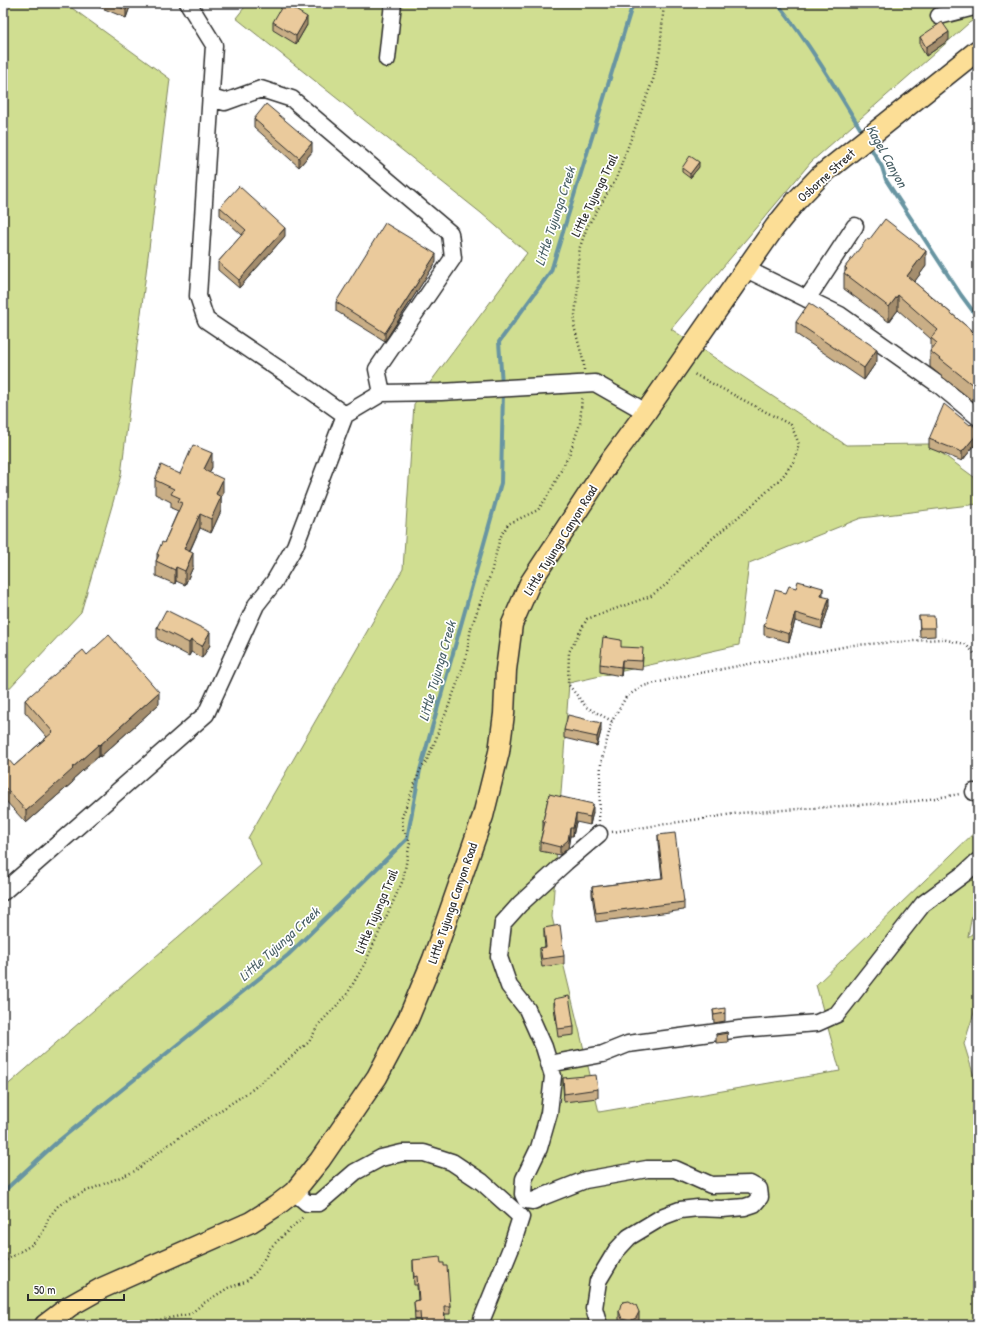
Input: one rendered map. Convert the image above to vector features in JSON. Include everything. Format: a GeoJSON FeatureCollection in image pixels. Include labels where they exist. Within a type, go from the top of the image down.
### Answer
{"type":"FeatureCollection","features":[{"type":"Feature","properties":{"kind":"main road","name":"Osborne Street"},"geometry":{"type":"LineString","coordinates":[[690,348],[775,227],[796,201],[820,176],[978,50]]}},
{"type":"Feature","properties":{"kind":"main road","name":"Little Tujunga Canyon Road"},"geometry":{"type":"LineString","coordinates":[[45,1325],[70,1306],[102,1288],[251,1222],[276,1206],[294,1192],[320,1160],[377,1077],[408,1019],[433,959],[483,816],[499,752],[504,714],[506,670],[512,624],[521,603],[530,583],[560,536],[690,348]]}},
{"type":"Feature","properties":{"kind":"street"},"geometry":{"type":"LineString","coordinates":[[188,3],[214,44],[198,296],[206,320],[345,415]]}},
{"type":"Feature","properties":{"kind":"street"},"geometry":{"type":"LineString","coordinates":[[387,60],[393,3]]}},
{"type":"Feature","properties":{"kind":"street"},"geometry":{"type":"LineString","coordinates":[[939,16],[978,6]]}},
{"type":"Feature","properties":{"kind":"street"},"geometry":{"type":"LineString","coordinates":[[211,98],[225,102],[261,89],[292,99],[450,233],[453,258],[377,368],[382,393]]}},
{"type":"Feature","properties":{"kind":"street"},"geometry":{"type":"LineString","coordinates":[[807,299],[855,226]]}},
{"type":"Feature","properties":{"kind":"street"},"geometry":{"type":"LineString","coordinates":[[746,269],[840,315],[939,385],[978,417]]}},
{"type":"Feature","properties":{"kind":"street"},"geometry":{"type":"LineString","coordinates":[[3,892],[206,714],[256,605],[274,582],[295,546],[345,415],[382,393],[441,392],[584,383],[595,383],[646,412]]}},
{"type":"Feature","properties":{"kind":"street"},"geometry":{"type":"LineString","coordinates":[[599,834],[520,904],[504,923],[499,958],[509,986],[527,1009],[544,1046],[553,1076],[548,1113],[539,1148],[524,1179],[523,1194],[526,1200],[533,1201],[584,1180],[647,1169],[675,1169],[711,1184],[750,1184],[759,1189],[760,1197],[754,1204],[745,1207],[680,1210],[664,1216],[628,1237],[616,1251],[598,1281],[594,1308],[599,1325]]}},
{"type":"Feature","properties":{"kind":"street"},"geometry":{"type":"LineString","coordinates":[[549,1064],[603,1054],[628,1044],[740,1029],[817,1023],[837,1014],[923,904],[965,873],[978,861]]}},
{"type":"Feature","properties":{"kind":"street"},"geometry":{"type":"LineString","coordinates":[[294,1192],[307,1203],[319,1203],[355,1172],[381,1158],[402,1153],[424,1153],[452,1162],[482,1182],[521,1217],[511,1248],[482,1319],[483,1325]]}},
{"type":"Feature","properties":{"kind":"path","name":"Little Tujunga Trail"},"geometry":{"type":"LineString","coordinates":[[3,1262],[33,1244],[43,1232],[49,1217],[58,1206],[70,1198],[135,1171],[168,1145],[253,1089],[309,1042],[320,1024],[346,996],[365,963],[402,880],[410,842],[403,829],[402,817],[420,770],[426,762],[436,739],[463,666],[471,628],[491,573],[500,538],[508,524],[538,510],[549,494],[570,455],[580,424],[584,383],[584,364],[574,326],[578,285],[577,270],[580,247],[587,227],[616,179],[653,80],[660,50],[664,3]]}},
{"type":"Feature","properties":{"kind":"path"},"geometry":{"type":"LineString","coordinates":[[612,721],[586,707],[568,684],[569,652],[587,619],[650,596],[667,584],[689,558],[756,502],[783,476],[794,461],[799,444],[790,424],[678,366]]}},
{"type":"Feature","properties":{"kind":"path"},"geometry":{"type":"LineString","coordinates":[[976,792],[917,801],[740,813],[599,834],[601,763],[612,721],[626,697],[643,686],[689,675],[854,645],[942,639],[965,644],[977,656],[978,662]]}},
{"type":"Feature","properties":{"kind":"path"},"geometry":{"type":"LineString","coordinates":[[133,1325],[190,1314],[228,1288],[245,1282],[257,1271],[271,1247],[319,1203]]}},
{"type":"Feature","properties":{"kind":"green space"},"geometry":{"type":"Polygon","coordinates":[[[3,3],[65,3],[170,79],[121,475],[81,612],[3,695],[3,3]]]}},
{"type":"Feature","properties":{"kind":"green space"},"geometry":{"type":"Polygon","coordinates":[[[248,3],[978,3],[978,17],[969,23],[811,162],[671,329],[846,445],[929,444],[978,480],[978,504],[861,518],[749,563],[739,645],[569,683],[552,917],[599,1112],[840,1071],[816,985],[978,829],[978,882],[968,937],[978,929],[978,1000],[964,1044],[978,1089],[977,1325],[3,1325],[3,1089],[261,865],[248,838],[403,569],[414,404],[527,253],[481,213],[236,18],[248,3]]]}},
{"type":"Feature","properties":{"kind":"building"},"geometry":{"type":"Polygon","coordinates":[[[110,3],[129,3],[126,10],[110,3]]]}},
{"type":"Feature","properties":{"kind":"building"},"geometry":{"type":"Polygon","coordinates":[[[284,3],[307,17],[296,36],[273,22],[284,3]]]}},
{"type":"Feature","properties":{"kind":"building"},"geometry":{"type":"Polygon","coordinates":[[[942,22],[949,32],[926,47],[920,37],[942,22]]]}},
{"type":"Feature","properties":{"kind":"building"},"geometry":{"type":"Polygon","coordinates":[[[266,104],[312,143],[299,158],[254,119],[266,104]]]}},
{"type":"Feature","properties":{"kind":"building"},"geometry":{"type":"Polygon","coordinates":[[[690,156],[699,162],[690,174],[682,168],[690,156]]]}},
{"type":"Feature","properties":{"kind":"building"},"geometry":{"type":"Polygon","coordinates":[[[239,186],[285,228],[239,280],[218,262],[246,230],[220,207],[239,186]]]}},
{"type":"Feature","properties":{"kind":"building"},"geometry":{"type":"Polygon","coordinates":[[[885,219],[926,251],[907,276],[978,336],[978,389],[930,351],[937,343],[931,338],[938,330],[898,295],[889,307],[844,273],[847,269],[845,267],[885,219]]]}},
{"type":"Feature","properties":{"kind":"building"},"geometry":{"type":"Polygon","coordinates":[[[385,223],[436,254],[385,333],[336,302],[385,223]]]}},
{"type":"Feature","properties":{"kind":"building"},"geometry":{"type":"Polygon","coordinates":[[[809,303],[877,349],[864,368],[796,322],[809,303]]]}},
{"type":"Feature","properties":{"kind":"building"},"geometry":{"type":"Polygon","coordinates":[[[944,404],[970,425],[971,424],[978,429],[978,433],[962,452],[929,439],[944,404]]]}},
{"type":"Feature","properties":{"kind":"building"},"geometry":{"type":"Polygon","coordinates":[[[193,445],[212,453],[204,469],[223,479],[216,494],[221,497],[211,519],[200,514],[184,549],[193,553],[185,571],[176,567],[175,570],[156,561],[162,542],[164,543],[182,503],[178,501],[180,498],[171,494],[174,489],[155,480],[161,465],[180,474],[193,445]]]}},
{"type":"Feature","properties":{"kind":"building"},"geometry":{"type":"Polygon","coordinates":[[[798,581],[823,588],[821,596],[829,598],[822,621],[795,613],[789,634],[764,626],[775,590],[786,593],[789,586],[796,588],[798,581]]]}},
{"type":"Feature","properties":{"kind":"building"},"geometry":{"type":"Polygon","coordinates":[[[166,610],[210,632],[202,646],[191,640],[189,643],[157,627],[166,610]]]}},
{"type":"Feature","properties":{"kind":"building"},"geometry":{"type":"Polygon","coordinates":[[[919,616],[934,616],[935,628],[920,628],[919,616]]]}},
{"type":"Feature","properties":{"kind":"building"},"geometry":{"type":"Polygon","coordinates":[[[109,635],[159,692],[72,768],[73,769],[26,811],[3,785],[3,764],[8,759],[14,766],[53,732],[25,700],[83,650],[87,655],[109,635]]]}},
{"type":"Feature","properties":{"kind":"building"},"geometry":{"type":"Polygon","coordinates":[[[603,637],[621,640],[621,647],[643,648],[642,661],[622,660],[621,667],[600,664],[603,637]]]}},
{"type":"Feature","properties":{"kind":"building"},"geometry":{"type":"Polygon","coordinates":[[[568,715],[601,723],[597,737],[564,730],[568,715]]]}},
{"type":"Feature","properties":{"kind":"building"},"geometry":{"type":"Polygon","coordinates":[[[549,794],[593,804],[590,817],[576,814],[573,828],[570,828],[568,840],[560,847],[540,842],[545,822],[543,821],[549,794]]]}},
{"type":"Feature","properties":{"kind":"building"},"geometry":{"type":"Polygon","coordinates":[[[675,833],[684,902],[596,913],[592,887],[663,878],[658,835],[675,833]]]}},
{"type":"Feature","properties":{"kind":"building"},"geometry":{"type":"Polygon","coordinates":[[[560,925],[564,956],[542,959],[540,948],[546,947],[544,928],[560,925]]]}},
{"type":"Feature","properties":{"kind":"building"},"geometry":{"type":"Polygon","coordinates":[[[569,996],[574,1027],[558,1029],[554,999],[569,996]]]}},
{"type":"Feature","properties":{"kind":"building"},"geometry":{"type":"Polygon","coordinates":[[[725,1008],[725,1013],[714,1015],[713,1010],[725,1008]]]}},
{"type":"Feature","properties":{"kind":"building"},"geometry":{"type":"Polygon","coordinates":[[[728,1033],[716,1035],[716,1034],[728,1033]]]}},
{"type":"Feature","properties":{"kind":"building"},"geometry":{"type":"Polygon","coordinates":[[[596,1075],[598,1089],[564,1094],[563,1078],[596,1075]]]}},
{"type":"Feature","properties":{"kind":"building"},"geometry":{"type":"Polygon","coordinates":[[[440,1257],[441,1263],[444,1263],[444,1266],[447,1266],[450,1306],[444,1306],[445,1324],[421,1325],[420,1312],[415,1312],[414,1301],[419,1300],[417,1276],[414,1277],[413,1260],[440,1257]]]}},
{"type":"Feature","properties":{"kind":"building"},"geometry":{"type":"Polygon","coordinates":[[[629,1301],[636,1305],[639,1312],[636,1318],[630,1321],[622,1319],[619,1311],[623,1302],[629,1301]]]}},
{"type":"Feature","properties":{"kind":"waterway","name":"Little Tujunga Creek"},"geometry":{"type":"LineString","coordinates":[[502,384],[499,342],[551,271],[633,3]]}},
{"type":"Feature","properties":{"kind":"waterway","name":"Kagel Canyon"},"geometry":{"type":"LineString","coordinates":[[777,3],[812,51],[864,135]]}},
{"type":"Feature","properties":{"kind":"waterway","name":"Kagel Canyon"},"geometry":{"type":"LineString","coordinates":[[869,145],[882,167],[886,180],[961,295],[978,318]]}},
{"type":"Feature","properties":{"kind":"waterway","name":"Little Tujunga Creek"},"geometry":{"type":"LineString","coordinates":[[3,1192],[56,1143],[288,955],[407,839],[420,770],[501,483],[503,391]]}}]}
